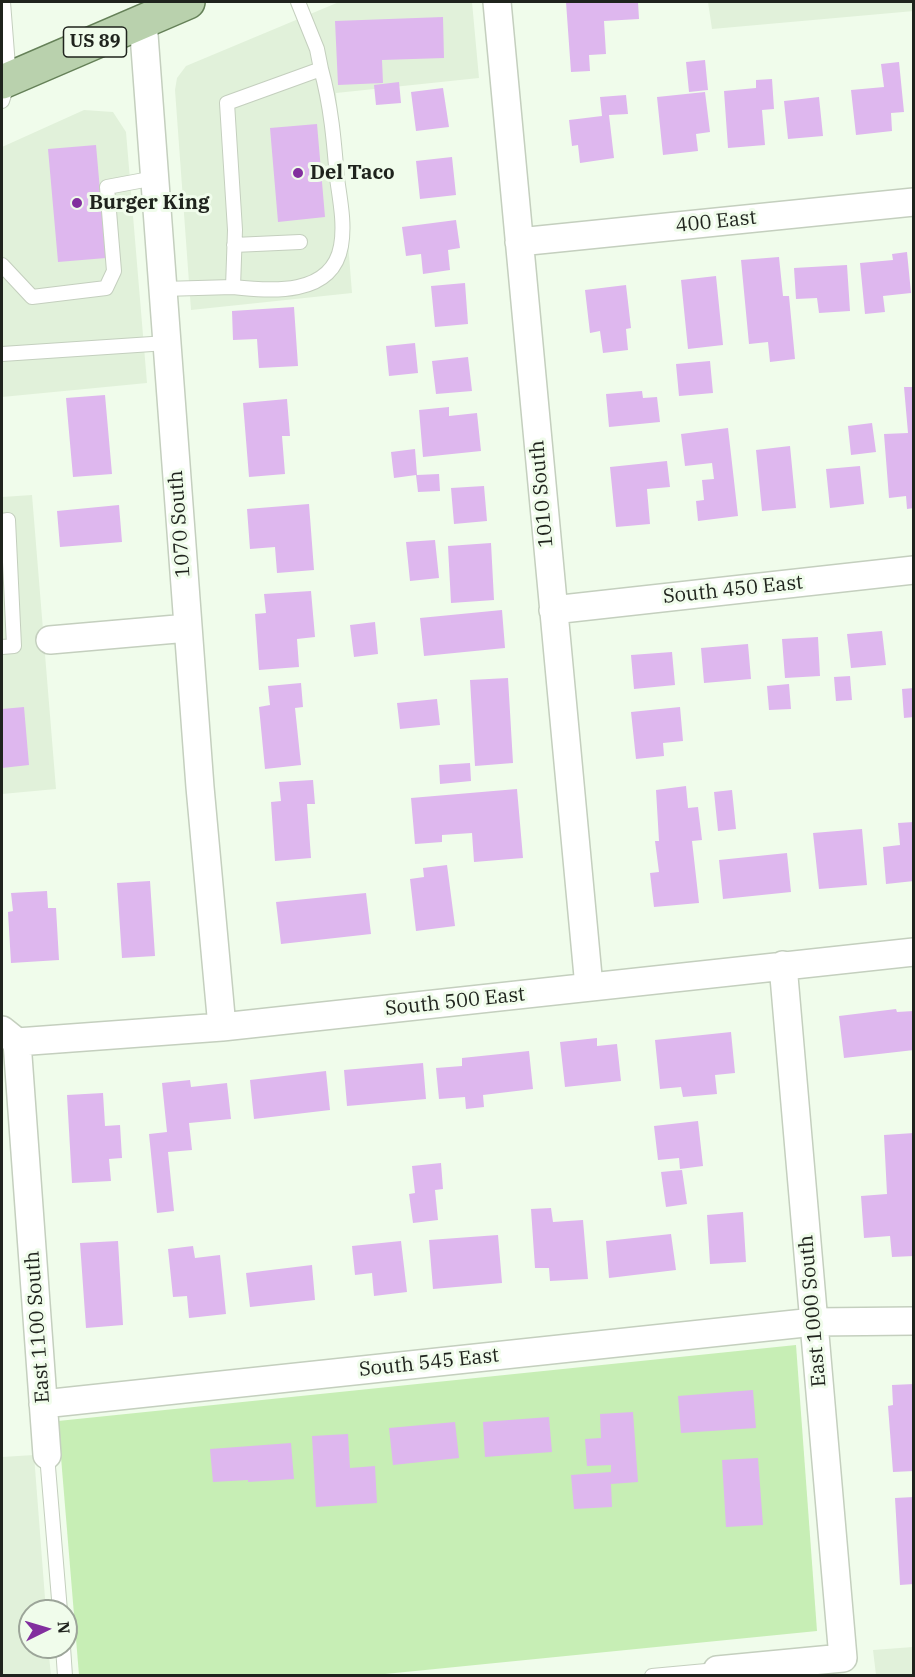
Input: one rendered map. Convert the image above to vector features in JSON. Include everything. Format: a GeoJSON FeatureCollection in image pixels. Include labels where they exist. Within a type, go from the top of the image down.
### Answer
{"type":"FeatureCollection","features":[{"type":"Feature","properties":{"kind":"main road","name":"US 89"},"geometry":{"type":"LineString","coordinates":[[4,87],[188,2]]}},
{"type":"Feature","properties":{"kind":"street","name":"1010 South"},"geometry":{"type":"LineString","coordinates":[[497,2],[589,987]]}},
{"type":"Feature","properties":{"kind":"street","name":"1070 South"},"geometry":{"type":"LineString","coordinates":[[143,21],[200,787],[222,1027]]}},
{"type":"Feature","properties":{"kind":"street","name":"400 East"},"geometry":{"type":"LineString","coordinates":[[519,242],[914,202]]}},
{"type":"Feature","properties":{"kind":"street","name":"South 450 East"},"geometry":{"type":"LineString","coordinates":[[553,610],[914,570]]}},
{"type":"Feature","properties":{"kind":"street"},"geometry":{"type":"LineString","coordinates":[[50,640],[188,628]]}},
{"type":"Feature","properties":{"kind":"street","name":"South 500 East"},"geometry":{"type":"LineString","coordinates":[[9,1036],[222,1027],[914,952]]}},
{"type":"Feature","properties":{"kind":"street","name":"East 1000 South"},"geometry":{"type":"LineString","coordinates":[[717,1670],[843,1658],[783,965]]}},
{"type":"Feature","properties":{"kind":"street","name":"East 1100 South"},"geometry":{"type":"LineString","coordinates":[[9,1036],[47,1455]]}},
{"type":"Feature","properties":{"kind":"street","name":"South 545 East"},"geometry":{"type":"LineString","coordinates":[[43,1404],[814,1322],[914,1321]]}},
{"type":"Feature","properties":{"kind":"lane"},"geometry":{"type":"LineString","coordinates":[[3,2],[4,87]]}},
{"type":"Feature","properties":{"kind":"lane"},"geometry":{"type":"LineString","coordinates":[[163,289],[233,287],[264,291],[293,289],[307,286],[323,276],[334,264],[341,248],[342,224],[329,100],[318,49],[298,2]]}},
{"type":"Feature","properties":{"kind":"lane"},"geometry":{"type":"LineString","coordinates":[[233,287],[235,230],[227,103],[321,69]]}},
{"type":"Feature","properties":{"kind":"lane"},"geometry":{"type":"LineString","coordinates":[[2,265],[32,297],[106,288],[114,271],[107,187],[154,178]]}},
{"type":"Feature","properties":{"kind":"lane"},"geometry":{"type":"LineString","coordinates":[[234,245],[300,242]]}},
{"type":"Feature","properties":{"kind":"lane"},"geometry":{"type":"LineString","coordinates":[[2,354],[167,343]]}},
{"type":"Feature","properties":{"kind":"lane"},"geometry":{"type":"LineString","coordinates":[[2,520],[8,520],[14,646],[2,647]]}},
{"type":"Feature","properties":{"kind":"lane","name":"East 1100 South"},"geometry":{"type":"LineString","coordinates":[[47,1455],[59,1599]]}},
{"type":"Feature","properties":{"kind":"lane"},"geometry":{"type":"LineString","coordinates":[[64,1659],[65,1676]]}},
{"type":"Feature","properties":{"kind":"lane"},"geometry":{"type":"LineString","coordinates":[[652,1676],[717,1670]]}},
{"type":"Feature","properties":{"kind":"shaded area"},"geometry":{"type":"Polygon","coordinates":[[[339,2],[472,2],[479,78],[336,93],[352,293],[191,310],[175,90],[177,78],[186,66],[339,2]]]}},
{"type":"Feature","properties":{"kind":"shaded area"},"geometry":{"type":"Polygon","coordinates":[[[708,2],[913,2],[914,11],[712,29],[708,2]]]}},
{"type":"Feature","properties":{"kind":"shaded area"},"geometry":{"type":"Polygon","coordinates":[[[84,110],[113,112],[126,132],[147,383],[2,397],[2,147],[84,110]]]}},
{"type":"Feature","properties":{"kind":"shaded area"},"geometry":{"type":"Polygon","coordinates":[[[32,495],[56,789],[2,794],[2,497],[32,495]]]}},
{"type":"Feature","properties":{"kind":"shaded area"},"geometry":{"type":"Polygon","coordinates":[[[34,1455],[45,1599],[18,1599],[18,1659],[49,1659],[51,1675],[2,1676],[2,1457],[34,1455]]]}},
{"type":"Feature","properties":{"kind":"shaded area"},"geometry":{"type":"Polygon","coordinates":[[[913,1647],[913,1675],[876,1675],[873,1650],[913,1647]]]}},
{"type":"Feature","properties":{"kind":"green space"},"geometry":{"type":"Polygon","coordinates":[[[796,1345],[817,1631],[375,1675],[79,1675],[78,1599],[73,1599],[58,1421],[796,1345]]]}},
{"type":"Feature","properties":{"kind":"building"},"geometry":{"type":"Polygon","coordinates":[[[566,2],[638,2],[639,19],[604,21],[606,54],[589,55],[590,71],[571,72],[566,2]]]}},
{"type":"Feature","properties":{"kind":"building"},"geometry":{"type":"Polygon","coordinates":[[[443,17],[444,58],[382,60],[383,83],[338,85],[335,21],[443,17]]]}},
{"type":"Feature","properties":{"kind":"building"},"geometry":{"type":"Polygon","coordinates":[[[705,60],[708,90],[689,92],[686,62],[705,60]]]}},
{"type":"Feature","properties":{"kind":"building"},"geometry":{"type":"Polygon","coordinates":[[[899,62],[904,112],[891,113],[892,131],[856,135],[851,90],[884,87],[881,64],[899,62]]]}},
{"type":"Feature","properties":{"kind":"building"},"geometry":{"type":"Polygon","coordinates":[[[772,79],[774,109],[762,110],[765,145],[728,148],[724,91],[756,88],[756,80],[772,79]]]}},
{"type":"Feature","properties":{"kind":"building"},"geometry":{"type":"Polygon","coordinates":[[[399,82],[401,103],[376,105],[374,85],[399,82]]]}},
{"type":"Feature","properties":{"kind":"building"},"geometry":{"type":"Polygon","coordinates":[[[443,88],[449,127],[416,131],[411,92],[443,88]]]}},
{"type":"Feature","properties":{"kind":"building"},"geometry":{"type":"Polygon","coordinates":[[[705,92],[710,132],[696,134],[698,151],[663,155],[657,97],[705,92]]]}},
{"type":"Feature","properties":{"kind":"building"},"geometry":{"type":"Polygon","coordinates":[[[626,95],[628,114],[609,115],[614,158],[580,163],[578,145],[572,146],[569,120],[602,116],[600,97],[626,95]]]}},
{"type":"Feature","properties":{"kind":"building"},"geometry":{"type":"Polygon","coordinates":[[[819,97],[823,136],[788,139],[784,101],[819,97]]]}},
{"type":"Feature","properties":{"kind":"building","name":"Del Taco"},"geometry":{"type":"Polygon","coordinates":[[[317,124],[325,217],[278,222],[270,128],[317,124]]]}},
{"type":"Feature","properties":{"kind":"building","name":"Burger King"},"geometry":{"type":"Polygon","coordinates":[[[96,145],[106,258],[58,262],[48,149],[96,145]]]}},
{"type":"Feature","properties":{"kind":"building"},"geometry":{"type":"Polygon","coordinates":[[[452,157],[456,195],[420,199],[416,161],[452,157]]]}},
{"type":"Feature","properties":{"kind":"building"},"geometry":{"type":"Polygon","coordinates":[[[456,220],[460,248],[448,250],[450,270],[423,274],[421,254],[406,256],[402,227],[456,220]]]}},
{"type":"Feature","properties":{"kind":"building"},"geometry":{"type":"Polygon","coordinates":[[[907,252],[911,293],[883,296],[885,312],[865,314],[860,263],[893,260],[892,254],[907,252]]]}},
{"type":"Feature","properties":{"kind":"building"},"geometry":{"type":"Polygon","coordinates":[[[779,257],[783,296],[789,296],[795,359],[770,362],[768,342],[749,344],[741,260],[779,257]]]}},
{"type":"Feature","properties":{"kind":"building"},"geometry":{"type":"Polygon","coordinates":[[[847,265],[850,311],[819,313],[817,298],[796,299],[794,268],[847,265]]]}},
{"type":"Feature","properties":{"kind":"building"},"geometry":{"type":"Polygon","coordinates":[[[716,276],[723,345],[688,349],[681,280],[716,276]]]}},
{"type":"Feature","properties":{"kind":"building"},"geometry":{"type":"Polygon","coordinates":[[[465,283],[468,324],[435,327],[431,286],[465,283]]]}},
{"type":"Feature","properties":{"kind":"building"},"geometry":{"type":"Polygon","coordinates":[[[626,285],[631,328],[626,329],[628,350],[603,353],[600,331],[590,333],[585,290],[626,285]]]}},
{"type":"Feature","properties":{"kind":"building"},"geometry":{"type":"Polygon","coordinates":[[[294,307],[298,366],[259,368],[257,339],[233,340],[232,311],[294,307]]]}},
{"type":"Feature","properties":{"kind":"building"},"geometry":{"type":"Polygon","coordinates":[[[415,343],[418,373],[389,376],[386,346],[415,343]]]}},
{"type":"Feature","properties":{"kind":"building"},"geometry":{"type":"Polygon","coordinates":[[[468,357],[472,391],[436,394],[432,361],[468,357]]]}},
{"type":"Feature","properties":{"kind":"building"},"geometry":{"type":"Polygon","coordinates":[[[710,361],[713,393],[679,396],[676,364],[710,361]]]}},
{"type":"Feature","properties":{"kind":"building"},"geometry":{"type":"Polygon","coordinates":[[[904,387],[914,387],[914,508],[907,509],[906,496],[889,498],[884,434],[908,433],[904,387]]]}},
{"type":"Feature","properties":{"kind":"building"},"geometry":{"type":"Polygon","coordinates":[[[642,391],[643,398],[657,397],[660,422],[609,427],[606,394],[642,391]]]}},
{"type":"Feature","properties":{"kind":"building"},"geometry":{"type":"Polygon","coordinates":[[[105,395],[112,474],[73,477],[66,398],[105,395]]]}},
{"type":"Feature","properties":{"kind":"building"},"geometry":{"type":"Polygon","coordinates":[[[287,399],[290,436],[282,436],[285,474],[249,477],[243,403],[287,399]]]}},
{"type":"Feature","properties":{"kind":"building"},"geometry":{"type":"Polygon","coordinates":[[[449,407],[449,416],[477,413],[481,451],[423,457],[419,410],[449,407]]]}},
{"type":"Feature","properties":{"kind":"building"},"geometry":{"type":"Polygon","coordinates":[[[872,423],[876,452],[851,455],[848,426],[872,423]]]}},
{"type":"Feature","properties":{"kind":"building"},"geometry":{"type":"Polygon","coordinates":[[[728,428],[738,516],[698,521],[696,501],[704,500],[702,480],[714,479],[712,463],[685,466],[681,434],[728,428]]]}},
{"type":"Feature","properties":{"kind":"building"},"geometry":{"type":"Polygon","coordinates":[[[790,446],[796,508],[762,511],[756,450],[790,446]]]}},
{"type":"Feature","properties":{"kind":"building"},"geometry":{"type":"Polygon","coordinates":[[[415,449],[417,475],[439,474],[440,491],[418,492],[416,475],[394,478],[391,452],[415,449]]]}},
{"type":"Feature","properties":{"kind":"building"},"geometry":{"type":"Polygon","coordinates":[[[667,461],[670,487],[647,489],[650,524],[616,527],[610,467],[667,461]]]}},
{"type":"Feature","properties":{"kind":"building"},"geometry":{"type":"Polygon","coordinates":[[[860,466],[864,504],[830,508],[826,469],[860,466]]]}},
{"type":"Feature","properties":{"kind":"building"},"geometry":{"type":"Polygon","coordinates":[[[484,486],[487,521],[454,524],[451,488],[484,486]]]}},
{"type":"Feature","properties":{"kind":"building"},"geometry":{"type":"Polygon","coordinates":[[[309,504],[314,570],[277,573],[275,547],[250,549],[247,509],[309,504]]]}},
{"type":"Feature","properties":{"kind":"building"},"geometry":{"type":"Polygon","coordinates":[[[119,505],[122,542],[60,547],[57,511],[119,505]]]}},
{"type":"Feature","properties":{"kind":"building"},"geometry":{"type":"Polygon","coordinates":[[[435,540],[439,578],[410,581],[406,542],[435,540]]]}},
{"type":"Feature","properties":{"kind":"building"},"geometry":{"type":"Polygon","coordinates":[[[491,543],[494,600],[451,603],[448,546],[491,543]]]}},
{"type":"Feature","properties":{"kind":"building"},"geometry":{"type":"Polygon","coordinates":[[[311,591],[315,637],[297,639],[299,667],[259,670],[255,614],[266,613],[264,594],[311,591]]]}},
{"type":"Feature","properties":{"kind":"building"},"geometry":{"type":"Polygon","coordinates":[[[502,610],[505,648],[424,656],[420,618],[502,610]]]}},
{"type":"Feature","properties":{"kind":"building"},"geometry":{"type":"Polygon","coordinates":[[[375,622],[378,654],[354,657],[350,625],[375,622]]]}},
{"type":"Feature","properties":{"kind":"building"},"geometry":{"type":"Polygon","coordinates":[[[882,631],[886,665],[851,668],[847,634],[882,631]]]}},
{"type":"Feature","properties":{"kind":"building"},"geometry":{"type":"Polygon","coordinates":[[[818,637],[820,676],[785,678],[782,639],[818,637]]]}},
{"type":"Feature","properties":{"kind":"building"},"geometry":{"type":"Polygon","coordinates":[[[748,644],[751,679],[704,683],[701,648],[748,644]]]}},
{"type":"Feature","properties":{"kind":"building"},"geometry":{"type":"Polygon","coordinates":[[[672,652],[675,685],[634,689],[631,655],[672,652]]]}},
{"type":"Feature","properties":{"kind":"building"},"geometry":{"type":"Polygon","coordinates":[[[850,676],[852,700],[836,701],[834,677],[850,676]]]}},
{"type":"Feature","properties":{"kind":"building"},"geometry":{"type":"Polygon","coordinates":[[[508,678],[513,763],[475,766],[470,680],[508,678]]]}},
{"type":"Feature","properties":{"kind":"building"},"geometry":{"type":"Polygon","coordinates":[[[301,683],[303,707],[295,708],[301,765],[265,769],[259,707],[270,705],[268,686],[301,683]]]}},
{"type":"Feature","properties":{"kind":"building"},"geometry":{"type":"Polygon","coordinates":[[[789,684],[791,709],[769,710],[767,686],[789,684]]]}},
{"type":"Feature","properties":{"kind":"building"},"geometry":{"type":"Polygon","coordinates":[[[914,688],[914,717],[904,718],[902,689],[914,688]]]}},
{"type":"Feature","properties":{"kind":"building"},"geometry":{"type":"Polygon","coordinates":[[[437,699],[440,725],[400,729],[397,703],[437,699]]]}},
{"type":"Feature","properties":{"kind":"building"},"geometry":{"type":"Polygon","coordinates":[[[24,707],[29,765],[2,768],[2,709],[24,707]]]}},
{"type":"Feature","properties":{"kind":"building"},"geometry":{"type":"Polygon","coordinates":[[[680,707],[683,741],[663,743],[664,756],[636,759],[631,712],[680,707]]]}},
{"type":"Feature","properties":{"kind":"building"},"geometry":{"type":"Polygon","coordinates":[[[470,763],[471,781],[440,784],[439,765],[470,763]]]}},
{"type":"Feature","properties":{"kind":"building"},"geometry":{"type":"Polygon","coordinates":[[[313,780],[315,804],[307,804],[311,858],[275,861],[271,802],[281,801],[279,782],[313,780]]]}},
{"type":"Feature","properties":{"kind":"building"},"geometry":{"type":"Polygon","coordinates":[[[686,786],[688,808],[698,807],[702,840],[692,841],[699,903],[654,907],[650,873],[659,872],[655,841],[659,841],[656,790],[686,786]]]}},
{"type":"Feature","properties":{"kind":"building"},"geometry":{"type":"Polygon","coordinates":[[[517,789],[523,858],[474,862],[472,833],[442,835],[442,842],[415,844],[411,798],[517,789]]]}},
{"type":"Feature","properties":{"kind":"building"},"geometry":{"type":"Polygon","coordinates":[[[732,790],[736,829],[718,831],[714,792],[732,790]]]}},
{"type":"Feature","properties":{"kind":"building"},"geometry":{"type":"Polygon","coordinates":[[[914,822],[914,881],[886,884],[883,847],[900,845],[898,823],[914,822]]]}},
{"type":"Feature","properties":{"kind":"building"},"geometry":{"type":"Polygon","coordinates":[[[862,829],[867,885],[819,889],[813,833],[862,829]]]}},
{"type":"Feature","properties":{"kind":"building"},"geometry":{"type":"Polygon","coordinates":[[[787,853],[791,892],[723,899],[719,860],[787,853]]]}},
{"type":"Feature","properties":{"kind":"building"},"geometry":{"type":"Polygon","coordinates":[[[447,865],[455,926],[416,931],[410,879],[424,877],[423,868],[447,865]]]}},
{"type":"Feature","properties":{"kind":"building"},"geometry":{"type":"Polygon","coordinates":[[[150,881],[155,956],[122,958],[117,883],[150,881]]]}},
{"type":"Feature","properties":{"kind":"building"},"geometry":{"type":"Polygon","coordinates":[[[47,891],[48,908],[56,908],[59,960],[11,963],[8,912],[13,911],[11,893],[47,891]]]}},
{"type":"Feature","properties":{"kind":"building"},"geometry":{"type":"Polygon","coordinates":[[[366,893],[371,934],[281,944],[276,902],[366,893]]]}},
{"type":"Feature","properties":{"kind":"building"},"geometry":{"type":"Polygon","coordinates":[[[896,1009],[897,1012],[914,1011],[914,1050],[844,1058],[839,1016],[896,1009]]]}},
{"type":"Feature","properties":{"kind":"building"},"geometry":{"type":"Polygon","coordinates":[[[731,1032],[735,1073],[715,1075],[717,1094],[683,1097],[681,1087],[660,1089],[655,1040],[731,1032]]]}},
{"type":"Feature","properties":{"kind":"building"},"geometry":{"type":"Polygon","coordinates":[[[597,1038],[597,1046],[617,1044],[621,1081],[565,1087],[560,1042],[597,1038]]]}},
{"type":"Feature","properties":{"kind":"building"},"geometry":{"type":"Polygon","coordinates":[[[529,1051],[533,1089],[483,1095],[484,1107],[466,1109],[465,1097],[439,1099],[436,1068],[462,1066],[462,1058],[529,1051]]]}},
{"type":"Feature","properties":{"kind":"building"},"geometry":{"type":"Polygon","coordinates":[[[423,1063],[426,1099],[347,1106],[344,1070],[423,1063]]]}},
{"type":"Feature","properties":{"kind":"building"},"geometry":{"type":"Polygon","coordinates":[[[326,1071],[330,1110],[254,1119],[250,1080],[326,1071]]]}},
{"type":"Feature","properties":{"kind":"building"},"geometry":{"type":"Polygon","coordinates":[[[190,1080],[191,1087],[227,1083],[231,1119],[189,1123],[192,1150],[168,1152],[174,1211],[157,1213],[149,1134],[167,1132],[162,1083],[190,1080]]]}},
{"type":"Feature","properties":{"kind":"building"},"geometry":{"type":"Polygon","coordinates":[[[103,1093],[105,1126],[120,1125],[122,1158],[109,1159],[111,1181],[72,1183],[67,1095],[103,1093]]]}},
{"type":"Feature","properties":{"kind":"building"},"geometry":{"type":"Polygon","coordinates":[[[698,1121],[703,1166],[680,1169],[679,1158],[658,1160],[654,1126],[698,1121]]]}},
{"type":"Feature","properties":{"kind":"building"},"geometry":{"type":"Polygon","coordinates":[[[914,1133],[914,1256],[892,1257],[890,1236],[864,1238],[861,1196],[887,1194],[884,1135],[914,1133]]]}},
{"type":"Feature","properties":{"kind":"building"},"geometry":{"type":"Polygon","coordinates":[[[441,1163],[443,1189],[435,1190],[438,1220],[413,1223],[409,1194],[415,1193],[412,1166],[441,1163]]]}},
{"type":"Feature","properties":{"kind":"building"},"geometry":{"type":"Polygon","coordinates":[[[682,1170],[687,1204],[666,1207],[661,1172],[682,1170]]]}},
{"type":"Feature","properties":{"kind":"building"},"geometry":{"type":"Polygon","coordinates":[[[551,1208],[553,1222],[583,1220],[588,1279],[550,1281],[549,1268],[535,1268],[531,1209],[551,1208]]]}},
{"type":"Feature","properties":{"kind":"building"},"geometry":{"type":"Polygon","coordinates":[[[743,1212],[746,1262],[710,1264],[707,1215],[743,1212]]]}},
{"type":"Feature","properties":{"kind":"building"},"geometry":{"type":"Polygon","coordinates":[[[671,1234],[676,1270],[609,1278],[606,1241],[671,1234]]]}},
{"type":"Feature","properties":{"kind":"building"},"geometry":{"type":"Polygon","coordinates":[[[498,1235],[502,1283],[433,1289],[429,1240],[498,1235]]]}},
{"type":"Feature","properties":{"kind":"building"},"geometry":{"type":"Polygon","coordinates":[[[118,1241],[123,1325],[86,1328],[80,1243],[118,1241]]]}},
{"type":"Feature","properties":{"kind":"building"},"geometry":{"type":"Polygon","coordinates":[[[401,1241],[407,1292],[374,1296],[372,1273],[355,1275],[352,1246],[401,1241]]]}},
{"type":"Feature","properties":{"kind":"building"},"geometry":{"type":"Polygon","coordinates":[[[193,1246],[195,1258],[220,1255],[226,1314],[189,1318],[187,1296],[173,1297],[168,1249],[193,1246]]]}},
{"type":"Feature","properties":{"kind":"building"},"geometry":{"type":"Polygon","coordinates":[[[312,1265],[315,1300],[250,1307],[246,1273],[312,1265]]]}},
{"type":"Feature","properties":{"kind":"building"},"geometry":{"type":"Polygon","coordinates":[[[914,1384],[914,1471],[893,1472],[888,1406],[893,1405],[892,1385],[914,1384]]]}},
{"type":"Feature","properties":{"kind":"building"},"geometry":{"type":"Polygon","coordinates":[[[753,1390],[756,1428],[681,1433],[678,1396],[753,1390]]]}},
{"type":"Feature","properties":{"kind":"building"},"geometry":{"type":"Polygon","coordinates":[[[633,1412],[638,1482],[611,1484],[612,1507],[574,1509],[571,1475],[611,1472],[611,1465],[587,1466],[585,1439],[601,1438],[600,1414],[633,1412]]]}},
{"type":"Feature","properties":{"kind":"building"},"geometry":{"type":"Polygon","coordinates":[[[549,1417],[552,1452],[485,1457],[483,1422],[549,1417]]]}},
{"type":"Feature","properties":{"kind":"building"},"geometry":{"type":"Polygon","coordinates":[[[455,1422],[459,1458],[393,1465],[389,1428],[455,1422]]]}},
{"type":"Feature","properties":{"kind":"building"},"geometry":{"type":"Polygon","coordinates":[[[348,1434],[350,1468],[375,1466],[377,1503],[316,1507],[312,1436],[348,1434]]]}},
{"type":"Feature","properties":{"kind":"building"},"geometry":{"type":"Polygon","coordinates":[[[291,1443],[294,1479],[213,1482],[210,1449],[291,1443]]]}},
{"type":"Feature","properties":{"kind":"building"},"geometry":{"type":"Polygon","coordinates":[[[758,1458],[763,1525],[726,1527],[722,1460],[758,1458]]]}},
{"type":"Feature","properties":{"kind":"building"},"geometry":{"type":"Polygon","coordinates":[[[914,1497],[914,1584],[900,1585],[895,1498],[914,1497]]]}},
{"type":"Feature","properties":{"kind":"place","name":"Del Taco"},"geometry":{"type":"Point","coordinates":[298,173]}},
{"type":"Feature","properties":{"kind":"place","name":"Burger King"},"geometry":{"type":"Point","coordinates":[77,203]}}]}
